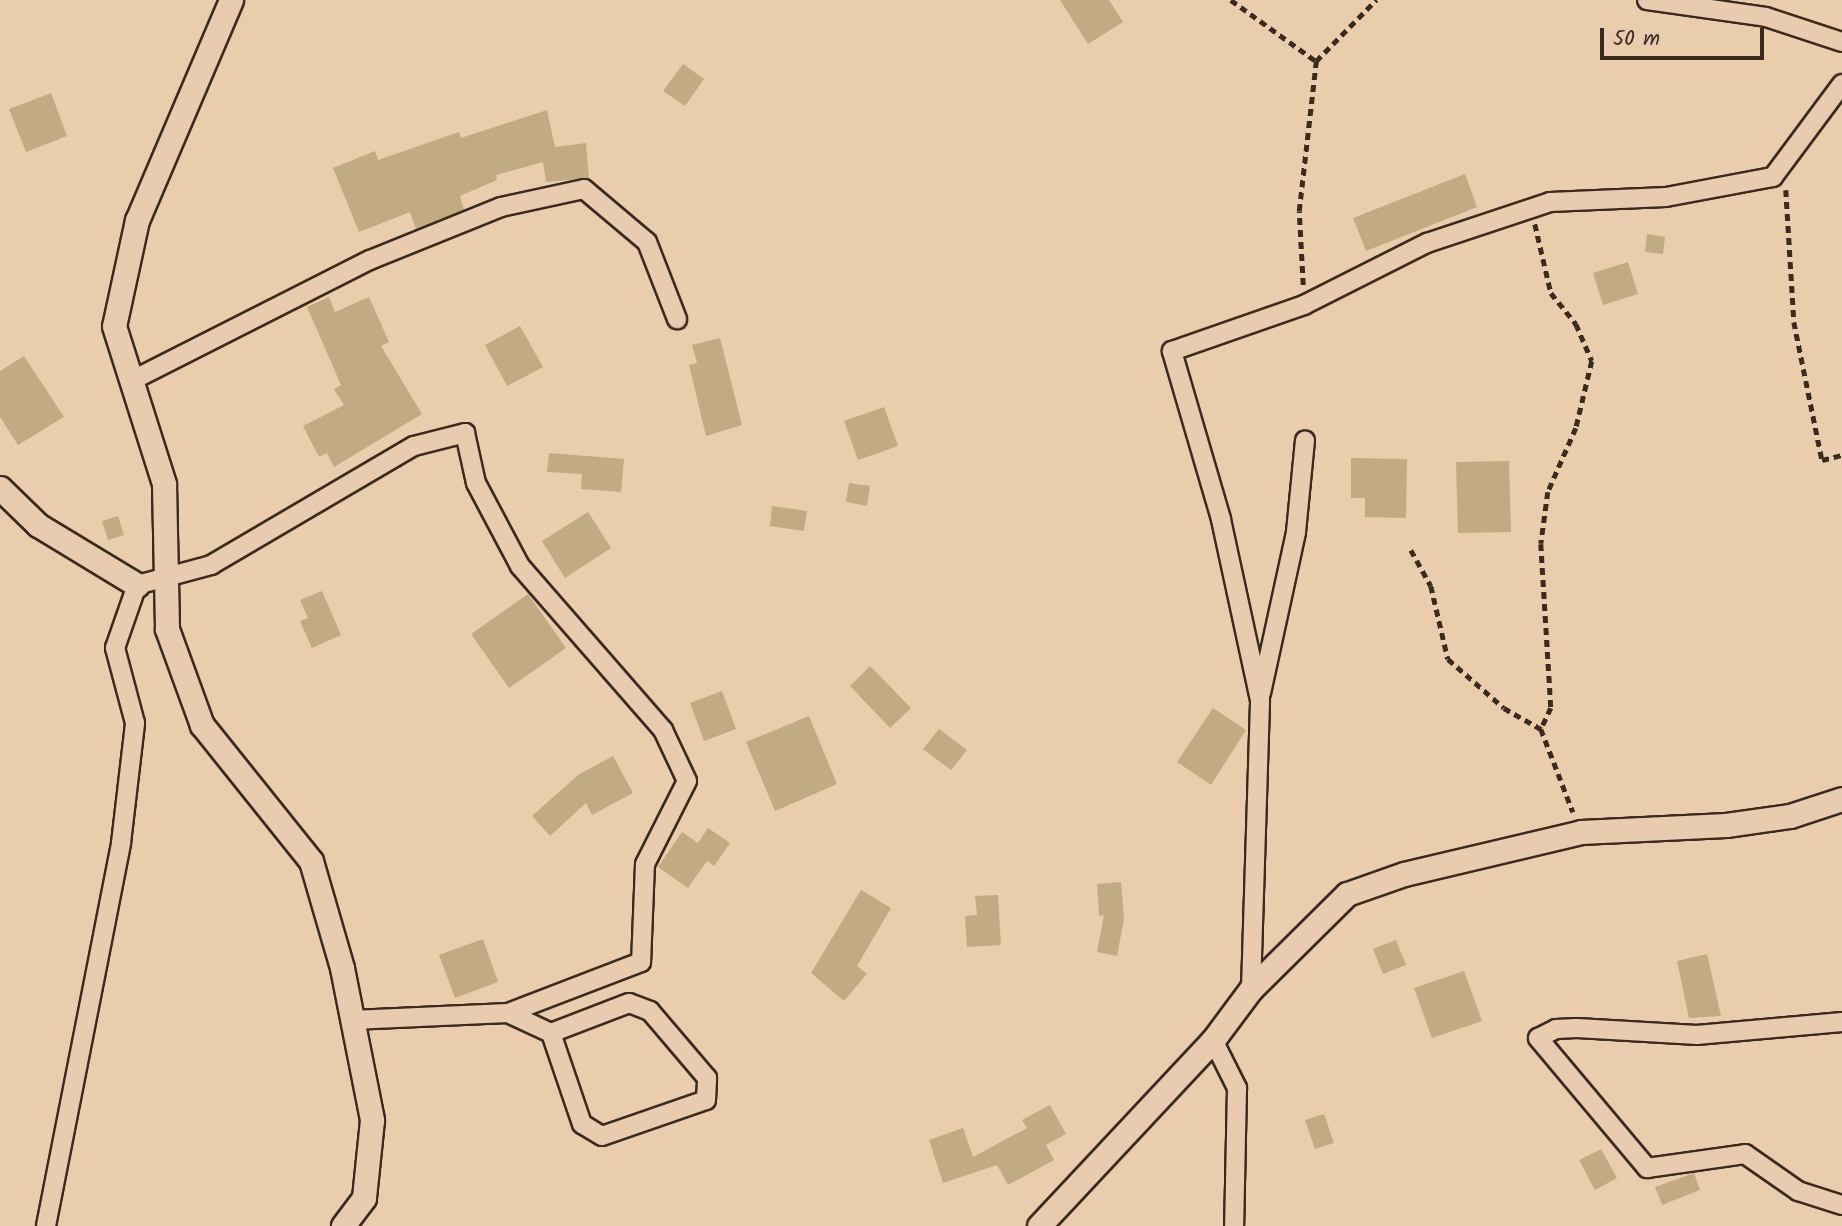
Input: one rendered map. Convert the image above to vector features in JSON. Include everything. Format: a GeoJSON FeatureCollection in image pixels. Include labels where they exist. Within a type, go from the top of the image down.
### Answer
{"type":"FeatureCollection","features":[{"type":"Feature","properties":{"kind":"street"},"geometry":{"type":"LineString","coordinates":[[231,0],[137,220],[114,326],[164,484],[167,629],[202,725],[311,861],[352,1020],[372,1120],[364,1198],[343,1226]]}},
{"type":"Feature","properties":{"kind":"street"},"geometry":{"type":"LineString","coordinates":[[1647,0],[1766,17],[1842,43]]}},
{"type":"Feature","properties":{"kind":"street"},"geometry":{"type":"LineString","coordinates":[[1260,700],[1221,519],[1172,351],[1304,305],[1427,243],[1550,202],[1666,197],[1773,177],[1842,84]]}},
{"type":"Feature","properties":{"kind":"street"},"geometry":{"type":"LineString","coordinates":[[131,381],[370,260],[501,207],[584,189],[647,242],[677,319]]}},
{"type":"Feature","properties":{"kind":"street"},"geometry":{"type":"LineString","coordinates":[[0,488],[38,526],[137,585],[211,565],[262,539],[414,446],[465,433],[475,483],[520,566],[663,730],[687,781],[645,864],[641,962],[508,1013],[352,1020]]}},
{"type":"Feature","properties":{"kind":"street"},"geometry":{"type":"LineString","coordinates":[[1251,989],[1260,700],[1296,532],[1305,440]]}},
{"type":"Feature","properties":{"kind":"street"},"geometry":{"type":"LineString","coordinates":[[46,1226],[121,843],[135,723],[116,648],[137,585]]}},
{"type":"Feature","properties":{"kind":"street"},"geometry":{"type":"LineString","coordinates":[[1039,1226],[1213,1040],[1251,989],[1347,894],[1404,874],[1581,832],[1726,825],[1790,816],[1842,799]]}},
{"type":"Feature","properties":{"kind":"street"},"geometry":{"type":"LineString","coordinates":[[508,1013],[551,1033],[629,1003],[650,1011],[707,1078],[706,1100],[602,1136],[582,1124],[551,1033]]}},
{"type":"Feature","properties":{"kind":"street"},"geometry":{"type":"LineString","coordinates":[[1842,1022],[1697,1035],[1556,1029],[1538,1038],[1647,1168],[1745,1154],[1798,1191],[1842,1205]]}},
{"type":"Feature","properties":{"kind":"street"},"geometry":{"type":"LineString","coordinates":[[1213,1040],[1237,1088],[1234,1226]]}},
{"type":"Feature","properties":{"kind":"path"},"geometry":{"type":"LineString","coordinates":[[1231,0],[1316,61]]}},
{"type":"Feature","properties":{"kind":"path"},"geometry":{"type":"LineString","coordinates":[[1304,305],[1300,211],[1316,61],[1377,0]]}},
{"type":"Feature","properties":{"kind":"path"},"geometry":{"type":"LineString","coordinates":[[1773,177],[1787,191],[1794,322],[1822,460],[1842,455]]}},
{"type":"Feature","properties":{"kind":"path"},"geometry":{"type":"LineString","coordinates":[[1532,209],[1551,293],[1576,324],[1592,361],[1576,428],[1548,492],[1541,544],[1551,708],[1541,729]]}},
{"type":"Feature","properties":{"kind":"path"},"geometry":{"type":"LineString","coordinates":[[1411,550],[1431,586],[1448,659],[1504,708],[1541,729],[1581,832]]}},
{"type":"Feature","properties":{"kind":"building"},"geometry":{"type":"Polygon","coordinates":[[[1060,0],[1109,0],[1123,22],[1088,44],[1060,0]]]}},
{"type":"Feature","properties":{"kind":"building"},"geometry":{"type":"Polygon","coordinates":[[[683,64],[704,79],[685,106],[663,91],[683,64]]]}},
{"type":"Feature","properties":{"kind":"building"},"geometry":{"type":"Polygon","coordinates":[[[51,93],[67,136],[26,152],[9,109],[51,93]]]}},
{"type":"Feature","properties":{"kind":"building"},"geometry":{"type":"Polygon","coordinates":[[[547,110],[555,147],[586,143],[589,178],[546,182],[543,162],[496,175],[497,180],[460,196],[464,210],[416,229],[410,212],[359,232],[333,168],[375,151],[378,160],[459,132],[461,138],[547,110]]]}},
{"type":"Feature","properties":{"kind":"building"},"geometry":{"type":"Polygon","coordinates":[[[1465,174],[1477,207],[1366,251],[1353,218],[1465,174]]]}},
{"type":"Feature","properties":{"kind":"building"},"geometry":{"type":"Polygon","coordinates":[[[1647,234],[1665,237],[1663,254],[1645,252],[1647,234]]]}},
{"type":"Feature","properties":{"kind":"building"},"geometry":{"type":"Polygon","coordinates":[[[1628,262],[1638,294],[1603,305],[1593,273],[1628,262]]]}},
{"type":"Feature","properties":{"kind":"building"},"geometry":{"type":"Polygon","coordinates":[[[329,297],[335,312],[369,297],[389,342],[381,346],[422,414],[334,467],[327,453],[319,457],[303,426],[344,405],[334,389],[341,385],[307,307],[329,297]]]}},
{"type":"Feature","properties":{"kind":"building"},"geometry":{"type":"Polygon","coordinates":[[[520,326],[543,367],[507,386],[485,345],[520,326]]]}},
{"type":"Feature","properties":{"kind":"building"},"geometry":{"type":"Polygon","coordinates":[[[720,338],[742,425],[706,436],[689,365],[697,363],[692,345],[720,338]]]}},
{"type":"Feature","properties":{"kind":"building"},"geometry":{"type":"Polygon","coordinates":[[[24,356],[64,417],[18,445],[0,417],[0,371],[24,356]]]}},
{"type":"Feature","properties":{"kind":"building"},"geometry":{"type":"Polygon","coordinates":[[[884,407],[898,446],[858,460],[844,421],[884,407]]]}},
{"type":"Feature","properties":{"kind":"building"},"geometry":{"type":"Polygon","coordinates":[[[549,453],[624,459],[621,492],[581,489],[582,474],[547,472],[549,453]]]}},
{"type":"Feature","properties":{"kind":"building"},"geometry":{"type":"Polygon","coordinates":[[[1351,458],[1407,459],[1406,518],[1365,517],[1365,498],[1351,498],[1351,458]]]}},
{"type":"Feature","properties":{"kind":"building"},"geometry":{"type":"Polygon","coordinates":[[[1509,461],[1511,532],[1458,533],[1456,462],[1509,461]]]}},
{"type":"Feature","properties":{"kind":"building"},"geometry":{"type":"Polygon","coordinates":[[[849,483],[870,486],[867,506],[846,502],[849,483]]]}},
{"type":"Feature","properties":{"kind":"building"},"geometry":{"type":"Polygon","coordinates":[[[772,506],[807,511],[804,531],[770,526],[772,506]]]}},
{"type":"Feature","properties":{"kind":"building"},"geometry":{"type":"Polygon","coordinates":[[[588,512],[611,548],[565,578],[542,541],[588,512]]]}},
{"type":"Feature","properties":{"kind":"building"},"geometry":{"type":"Polygon","coordinates":[[[118,516],[124,535],[108,540],[102,521],[118,516]]]}},
{"type":"Feature","properties":{"kind":"building"},"geometry":{"type":"Polygon","coordinates":[[[322,591],[341,635],[312,648],[300,621],[308,618],[300,600],[322,591]]]}},
{"type":"Feature","properties":{"kind":"building"},"geometry":{"type":"Polygon","coordinates":[[[528,594],[566,648],[509,688],[471,634],[528,594]]]}},
{"type":"Feature","properties":{"kind":"building"},"geometry":{"type":"Polygon","coordinates":[[[870,666],[911,708],[890,728],[850,686],[870,666]]]}},
{"type":"Feature","properties":{"kind":"building"},"geometry":{"type":"Polygon","coordinates":[[[722,691],[736,729],[704,741],[690,703],[722,691]]]}},
{"type":"Feature","properties":{"kind":"building"},"geometry":{"type":"Polygon","coordinates":[[[1213,708],[1246,730],[1211,785],[1177,762],[1213,708]]]}},
{"type":"Feature","properties":{"kind":"building"},"geometry":{"type":"Polygon","coordinates":[[[809,716],[837,784],[775,811],[746,742],[809,716]]]}},
{"type":"Feature","properties":{"kind":"building"},"geometry":{"type":"Polygon","coordinates":[[[939,729],[967,750],[951,770],[923,749],[939,729]]]}},
{"type":"Feature","properties":{"kind":"building"},"geometry":{"type":"Polygon","coordinates":[[[613,756],[633,793],[592,815],[586,803],[550,836],[532,816],[578,775],[613,756]]]}},
{"type":"Feature","properties":{"kind":"building"},"geometry":{"type":"Polygon","coordinates":[[[708,828],[730,843],[714,866],[707,861],[688,888],[658,867],[682,832],[698,843],[708,828]]]}},
{"type":"Feature","properties":{"kind":"building"},"geometry":{"type":"Polygon","coordinates":[[[1121,882],[1124,919],[1117,956],[1097,952],[1104,915],[1099,916],[1097,884],[1121,882]]]}},
{"type":"Feature","properties":{"kind":"building"},"geometry":{"type":"Polygon","coordinates":[[[861,890],[891,908],[857,966],[867,974],[844,1001],[811,973],[861,890]]]}},
{"type":"Feature","properties":{"kind":"building"},"geometry":{"type":"Polygon","coordinates":[[[998,895],[1001,945],[967,947],[965,916],[977,915],[975,896],[998,895]]]}},
{"type":"Feature","properties":{"kind":"building"},"geometry":{"type":"Polygon","coordinates":[[[483,939],[498,982],[455,998],[439,955],[483,939]]]}},
{"type":"Feature","properties":{"kind":"building"},"geometry":{"type":"Polygon","coordinates":[[[1396,940],[1406,965],[1383,974],[1373,949],[1396,940]]]}},
{"type":"Feature","properties":{"kind":"building"},"geometry":{"type":"Polygon","coordinates":[[[1707,954],[1721,1016],[1689,1018],[1677,961],[1707,954]]]}},
{"type":"Feature","properties":{"kind":"building"},"geometry":{"type":"Polygon","coordinates":[[[1464,971],[1482,1021],[1432,1038],[1414,988],[1464,971]]]}},
{"type":"Feature","properties":{"kind":"building"},"geometry":{"type":"Polygon","coordinates":[[[1050,1105],[1066,1134],[1046,1145],[1054,1160],[1008,1185],[997,1165],[943,1183],[929,1140],[963,1128],[973,1157],[1027,1128],[1022,1120],[1050,1105]]]}},
{"type":"Feature","properties":{"kind":"building"},"geometry":{"type":"Polygon","coordinates":[[[1324,1114],[1334,1143],[1315,1149],[1305,1120],[1324,1114]]]}},
{"type":"Feature","properties":{"kind":"building"},"geometry":{"type":"Polygon","coordinates":[[[1601,1149],[1617,1178],[1595,1190],[1579,1160],[1601,1149]]]}},
{"type":"Feature","properties":{"kind":"building"},"geometry":{"type":"Polygon","coordinates":[[[1694,1173],[1700,1190],[1662,1205],[1655,1187],[1694,1173]]]}}]}
